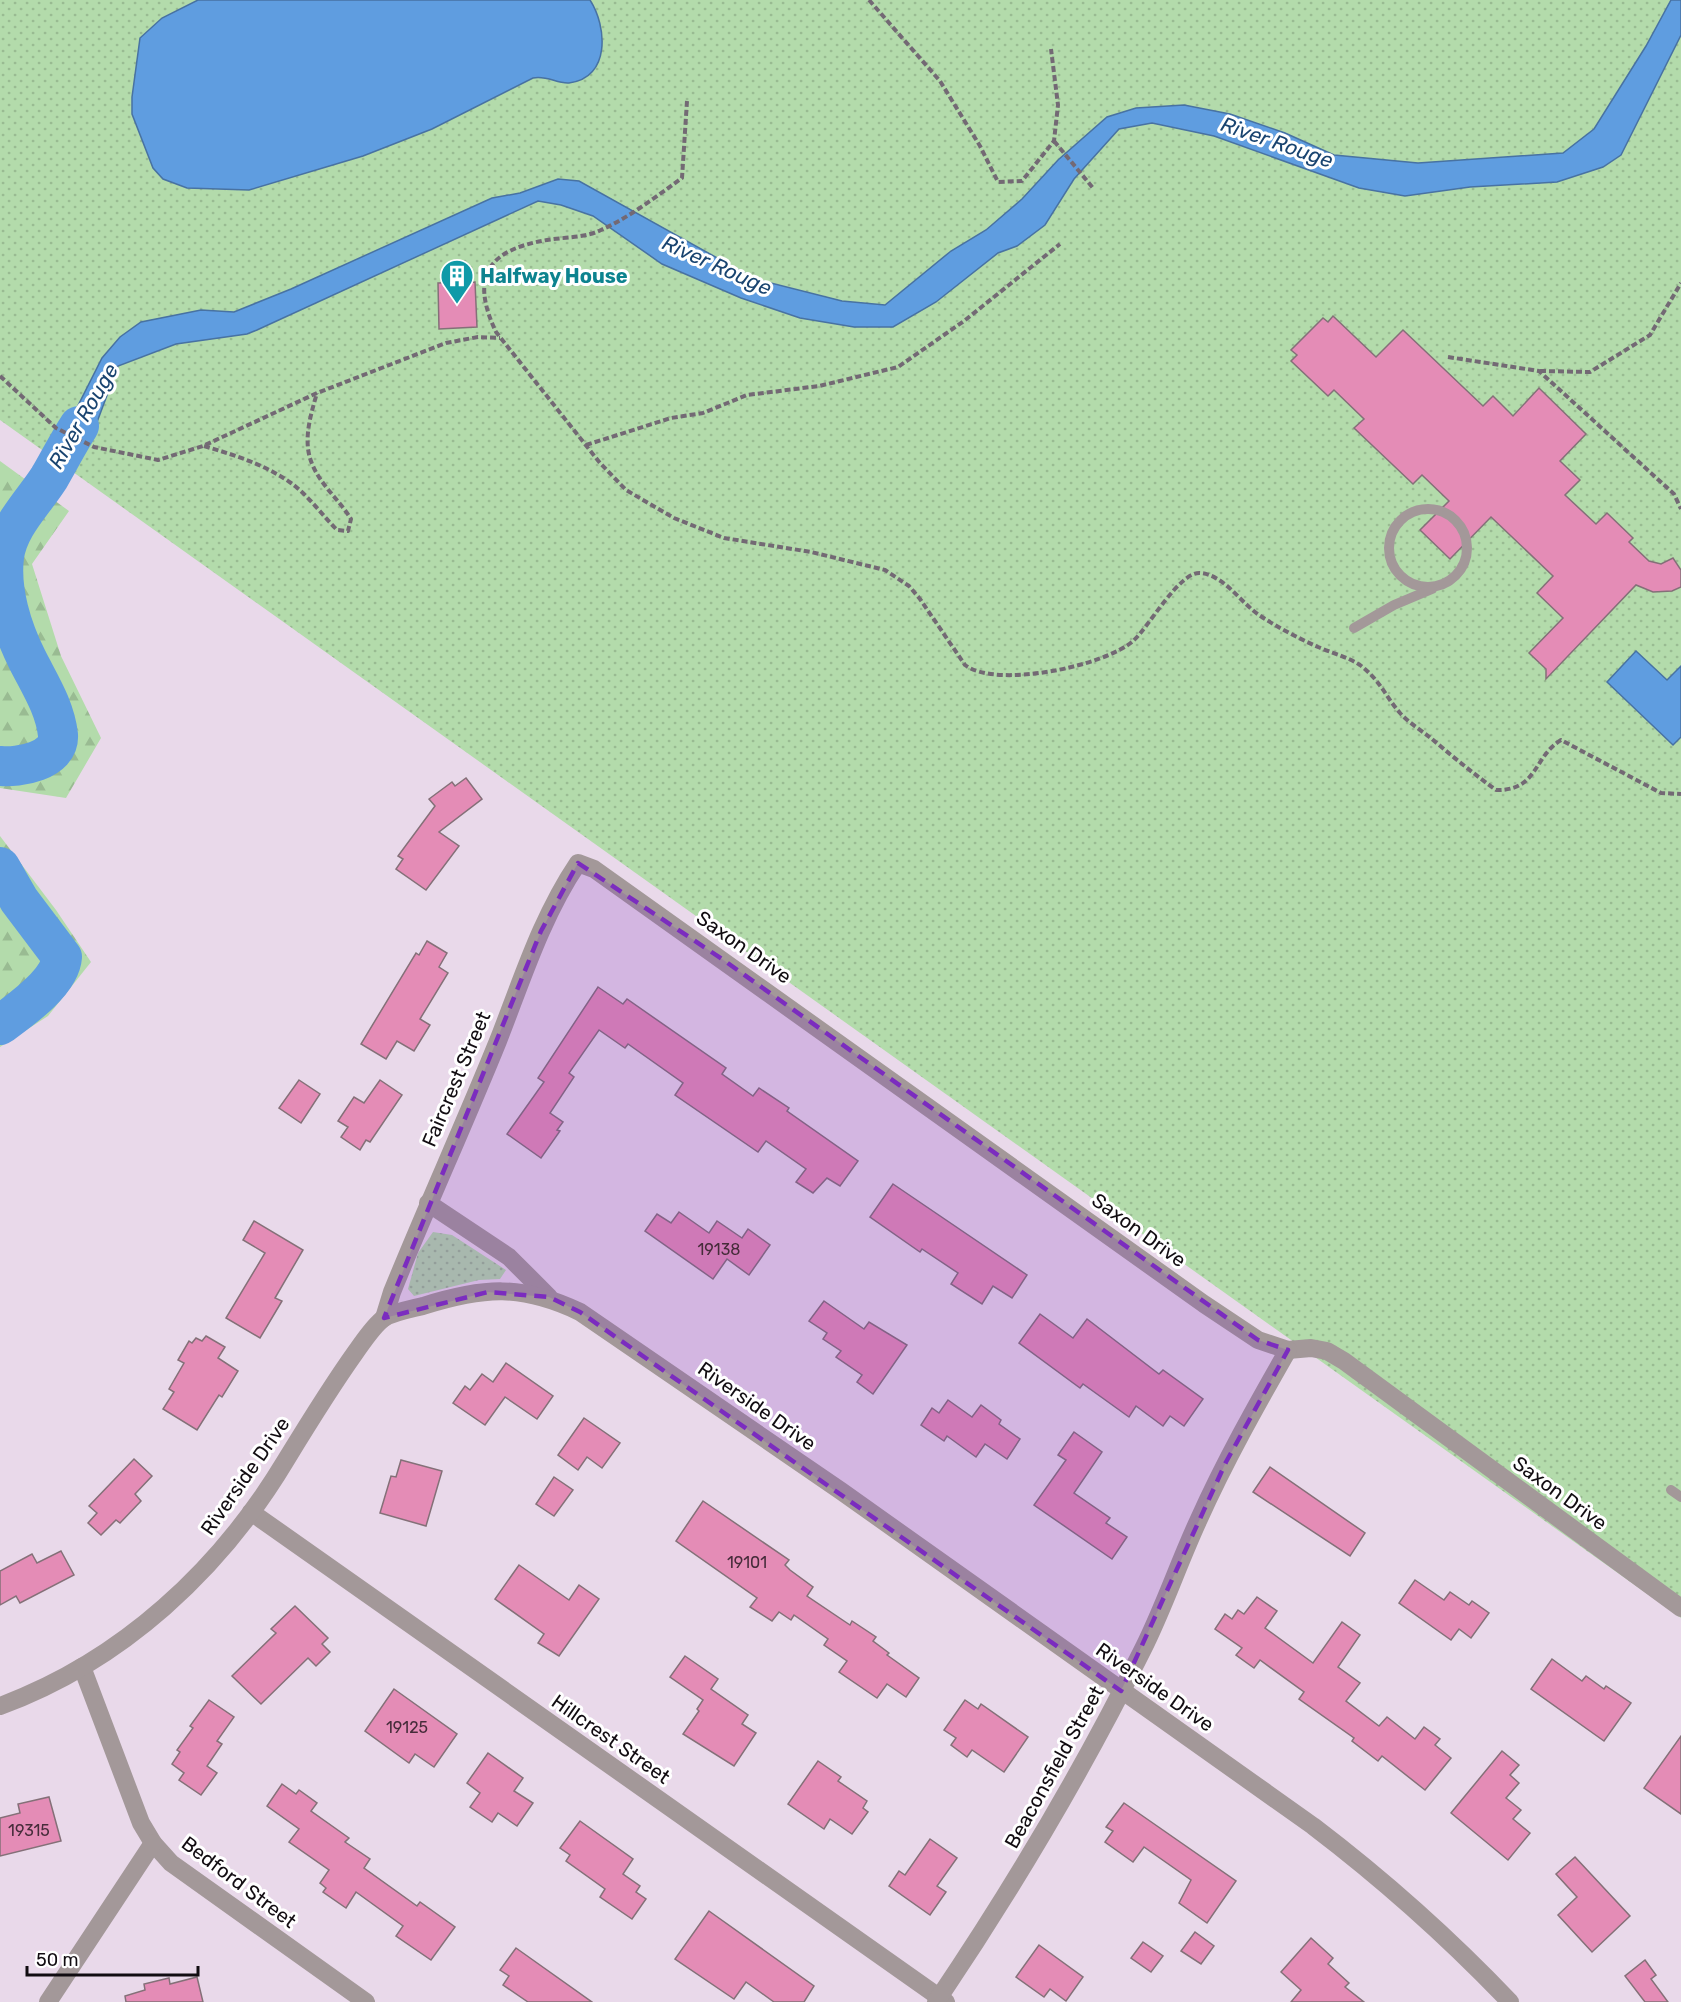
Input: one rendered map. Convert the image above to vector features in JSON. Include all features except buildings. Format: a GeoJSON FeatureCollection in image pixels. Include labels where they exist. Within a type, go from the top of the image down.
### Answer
{"type":"FeatureCollection","features":[{"type":"Feature","properties":{"kind":"street","name":"Faircrest Street"},"geometry":{"type":"LineString","coordinates":[[384,1318],[392,1292],[428,1203],[552,905],[578,863]]}},
{"type":"Feature","properties":{"kind":"street","name":"Saxon Drive"},"geometry":{"type":"LineString","coordinates":[[578,863],[594,869],[741,972],[1204,1304],[1258,1340],[1288,1350],[1319,1349],[1344,1361],[1681,1608]]}},
{"type":"Feature","properties":{"kind":"street"},"geometry":{"type":"LineString","coordinates":[[428,1203],[509,1257],[549,1297]]}},
{"type":"Feature","properties":{"kind":"street","name":"Riverside Drive"},"geometry":{"type":"LineString","coordinates":[[0,1706],[82,1667],[112,1649],[172,1601],[204,1571],[251,1512],[332,1386],[384,1318],[448,1298],[488,1292],[518,1291],[549,1297],[580,1312],[663,1368],[1313,1826],[1374,1873],[1433,1925],[1510,2002]]}},
{"type":"Feature","properties":{"kind":"street","name":"Beaconsfield Street"},"geometry":{"type":"LineString","coordinates":[[940,2000],[1052,1822],[1121,1691],[1226,1462],[1288,1350]]}},
{"type":"Feature","properties":{"kind":"street","name":"Hillcrest Street"},"geometry":{"type":"LineString","coordinates":[[251,1512],[940,2000]]}},
{"type":"Feature","properties":{"kind":"street","name":"Bedford Street"},"geometry":{"type":"LineString","coordinates":[[82,1667],[141,1823],[153,1843],[171,1863],[366,2002]]}},
{"type":"Feature","properties":{"kind":"street"},"geometry":{"type":"LineString","coordinates":[[48,2002],[153,1843]]}},
{"type":"Feature","properties":{"kind":"lane"},"geometry":{"type":"LineString","coordinates":[[1354,628],[1394,604],[1447,583],[1458,575],[1468,551],[1461,527],[1446,514],[1428,509],[1415,511],[1395,526],[1389,539],[1390,558],[1399,576],[1409,583],[1435,587]]}},
{"type":"Feature","properties":{"kind":"lane"},"geometry":{"type":"LineString","coordinates":[[1671,1490],[1681,1497]]}},
{"type":"Feature","properties":{"kind":"path"},"geometry":{"type":"LineString","coordinates":[[868,0],[940,81],[981,146],[998,182],[1022,181],[1054,141],[1058,105],[1051,49]]}},
{"type":"Feature","properties":{"kind":"path"},"geometry":{"type":"LineString","coordinates":[[687,101],[682,178],[652,200],[601,231],[524,246],[503,256],[493,264],[482,291],[486,310],[501,339],[586,446],[626,490],[646,503],[724,538],[811,552],[885,570],[909,586],[965,666],[974,672],[1001,676],[1038,674],[1104,656],[1131,644],[1180,580],[1195,572],[1203,573],[1226,585],[1257,614],[1282,629],[1357,663],[1374,677],[1400,712],[1496,790],[1510,791],[1528,780],[1552,745],[1562,740],[1661,793],[1681,794]]}},
{"type":"Feature","properties":{"kind":"path"},"geometry":{"type":"LineString","coordinates":[[1054,141],[1093,188]]}},
{"type":"Feature","properties":{"kind":"path"},"geometry":{"type":"LineString","coordinates":[[586,446],[671,418],[703,413],[747,395],[819,386],[898,367],[964,321],[1060,244]]}},
{"type":"Feature","properties":{"kind":"path"},"geometry":{"type":"LineString","coordinates":[[1448,357],[1539,371],[1590,372],[1650,335],[1681,283]]}},
{"type":"Feature","properties":{"kind":"path"},"geometry":{"type":"LineString","coordinates":[[0,376],[56,428],[94,447],[158,460],[203,446],[317,393],[446,343],[478,337],[501,339]]}},
{"type":"Feature","properties":{"kind":"path"},"geometry":{"type":"LineString","coordinates":[[1539,371],[1674,494],[1681,509]]}},
{"type":"Feature","properties":{"kind":"path"},"geometry":{"type":"LineString","coordinates":[[203,446],[242,457],[270,470],[292,484],[337,530],[348,531],[351,519],[313,467],[307,444],[310,418],[317,393]]}},
{"type":"Feature","properties":{"kind":"highlighted area"},"geometry":{"type":"Polygon","coordinates":[[[578,863],[722,959],[1258,1340],[1288,1350],[1226,1462],[1121,1691],[580,1312],[549,1297],[488,1292],[384,1318],[541,931],[578,863]]]}},
{"type":"Feature","properties":{"kind":"green space"},"geometry":{"type":"Polygon","coordinates":[[[0,0],[1681,0],[1681,1618],[0,420],[0,0]]]}},
{"type":"Feature","properties":{"kind":"green space"},"geometry":{"type":"Polygon","coordinates":[[[0,461],[69,511],[32,564],[61,656],[101,738],[66,798],[0,788],[0,461]]]}},
{"type":"Feature","properties":{"kind":"green space"},"geometry":{"type":"Polygon","coordinates":[[[0,836],[56,910],[91,962],[48,1016],[0,1047],[0,836]]]}},
{"type":"Feature","properties":{"kind":"green space"},"geometry":{"type":"Polygon","coordinates":[[[433,1232],[452,1235],[506,1270],[500,1279],[479,1280],[414,1296],[408,1289],[418,1253],[433,1232]]]}},
{"type":"Feature","properties":{"kind":"water"},"geometry":{"type":"Polygon","coordinates":[[[198,0],[590,0],[600,23],[602,49],[599,61],[592,72],[583,79],[565,83],[533,78],[432,129],[363,156],[249,190],[187,188],[163,179],[153,168],[132,114],[132,97],[140,38],[162,18],[198,0]]]}},
{"type":"Feature","properties":{"kind":"water","name":"River Rouge"},"geometry":{"type":"Polygon","coordinates":[[[1671,0],[1681,0],[1681,35],[1621,155],[1603,167],[1557,182],[1470,187],[1405,196],[1359,188],[1214,136],[1152,123],[1119,129],[1074,179],[1045,225],[1017,246],[998,253],[936,302],[893,327],[854,327],[800,318],[741,298],[662,264],[593,216],[561,205],[538,201],[247,334],[176,344],[118,366],[94,430],[55,477],[45,471],[102,358],[120,337],[141,322],[201,310],[234,312],[291,289],[492,198],[520,193],[558,179],[579,181],[755,279],[842,301],[885,305],[951,251],[986,230],[1022,199],[1058,160],[1107,117],[1136,108],[1184,105],[1230,114],[1285,133],[1334,155],[1418,163],[1563,153],[1594,129],[1646,46],[1671,0]]]}},
{"type":"Feature","properties":{"kind":"water"},"geometry":{"type":"Polygon","coordinates":[[[1636,651],[1667,680],[1681,666],[1681,737],[1673,745],[1607,682],[1636,651]]]}},
{"type":"Feature","properties":{"kind":"waterway","name":"River Rouge"},"geometry":{"type":"LineString","coordinates":[[0,766],[17,766],[36,761],[45,757],[57,744],[58,735],[54,715],[12,623],[3,570],[10,535],[49,478],[79,426]]}},
{"type":"Feature","properties":{"kind":"waterway","name":"River Rouge"},"geometry":{"type":"LineString","coordinates":[[0,867],[19,900],[62,957],[60,967],[47,986],[0,1025]]}},
{"type":"Feature","properties":{"kind":"place","name":"Halfway House"},"geometry":{"type":"Point","coordinates":[457,305]}}]}
